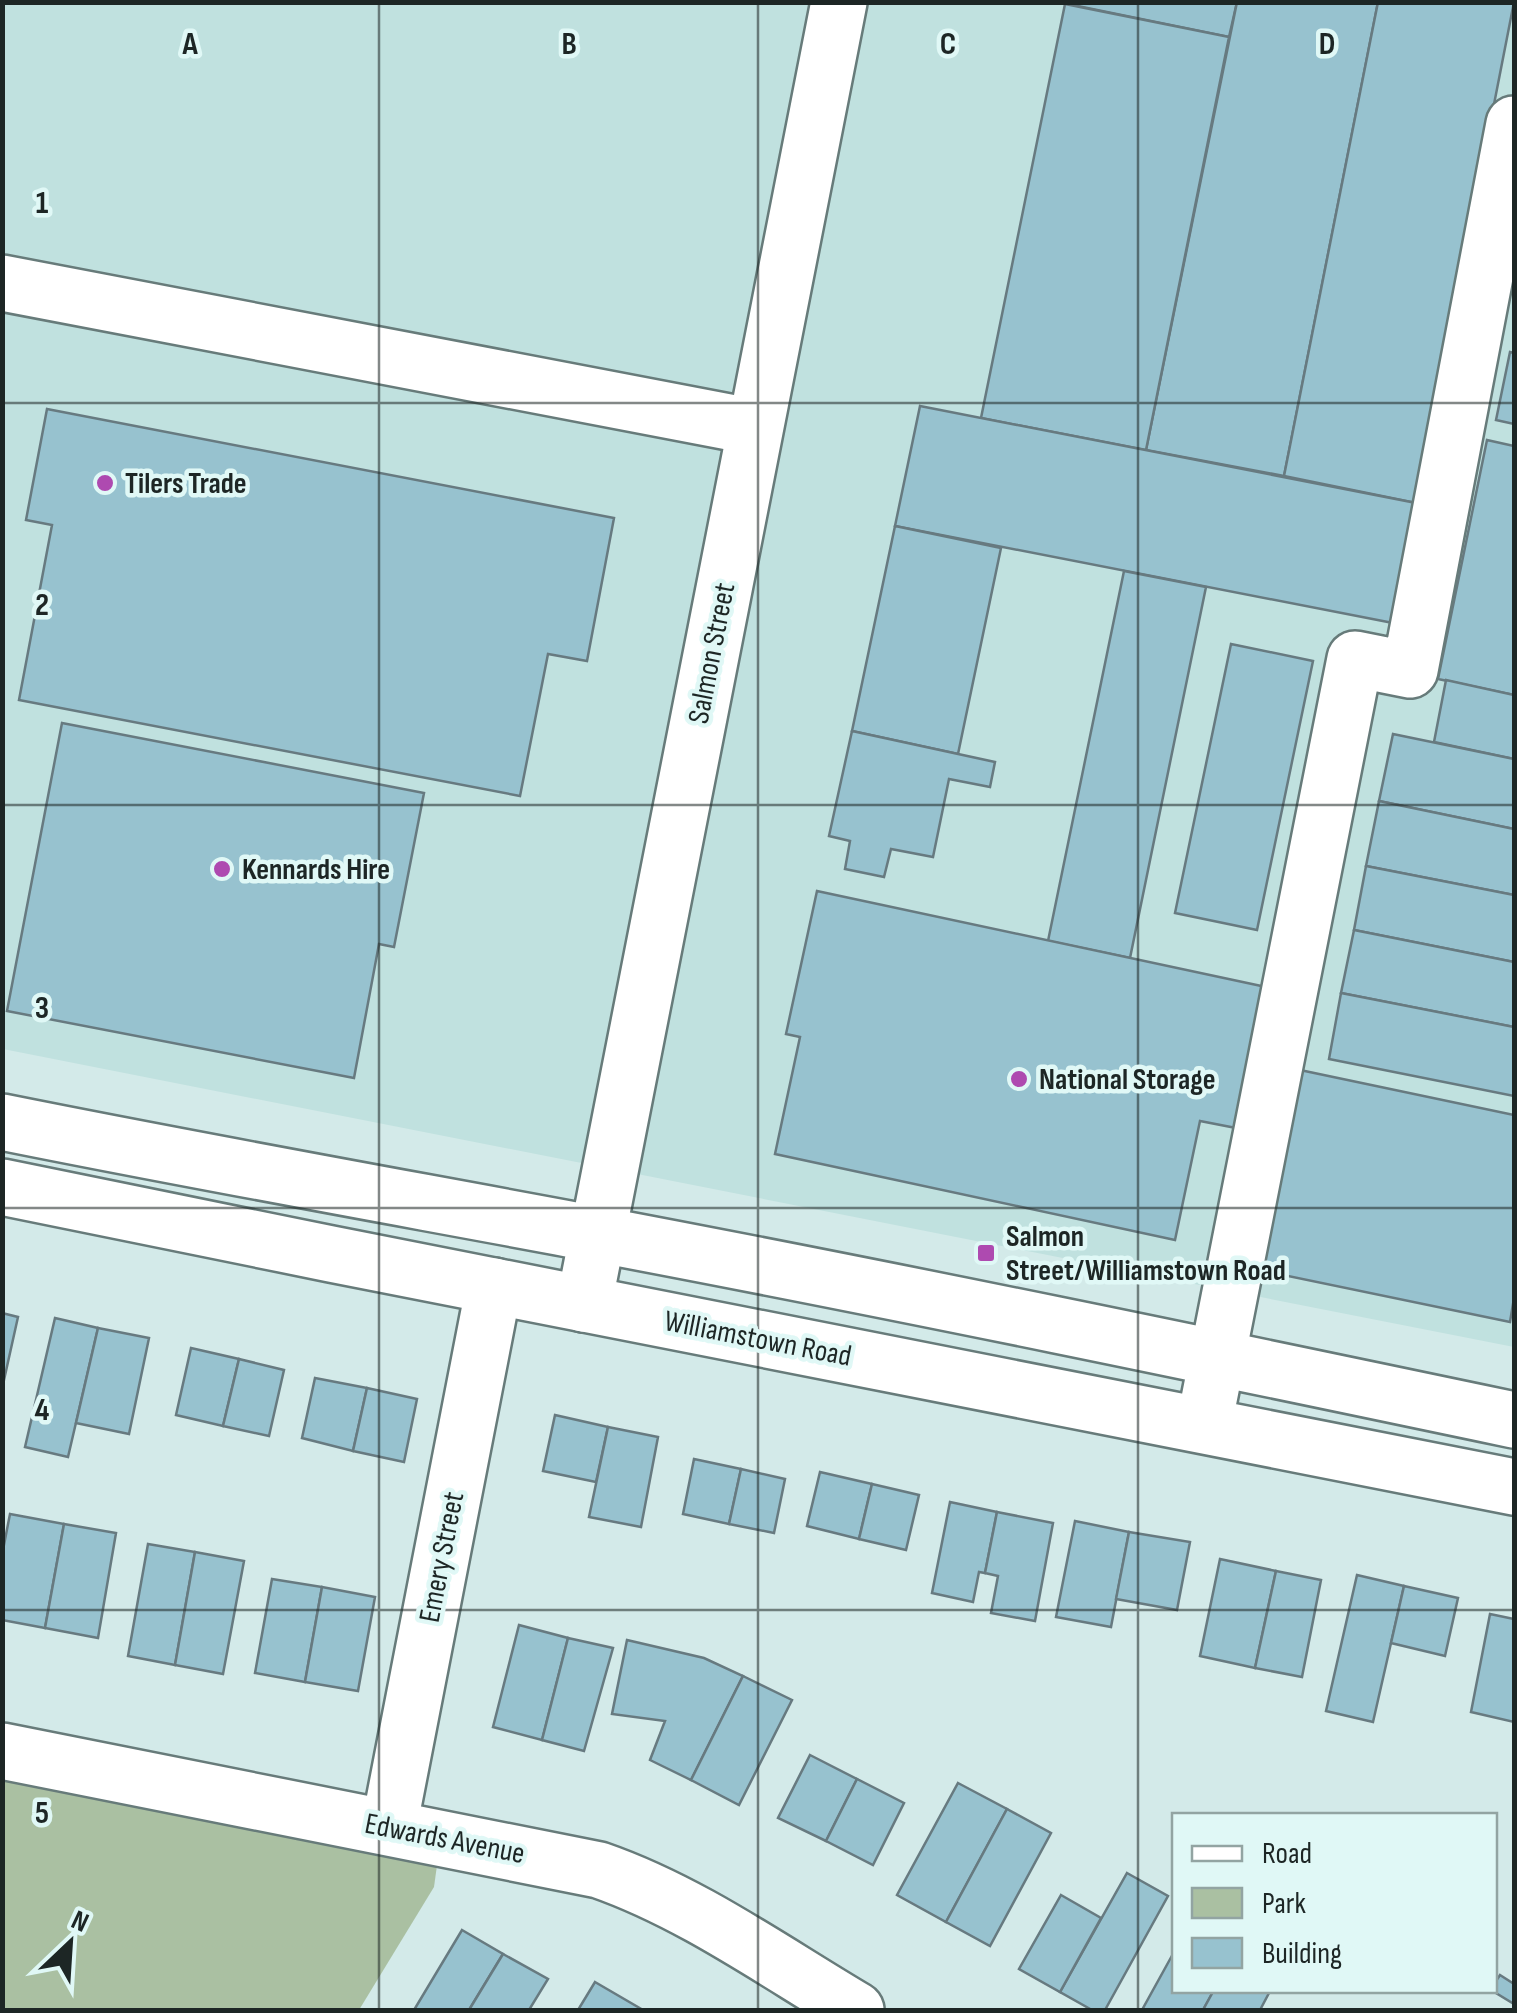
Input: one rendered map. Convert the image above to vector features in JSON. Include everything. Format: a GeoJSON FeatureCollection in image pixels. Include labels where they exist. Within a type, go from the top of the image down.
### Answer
{"type":"FeatureCollection","features":[{"type":"Feature","properties":{"kind":"main road","name":"Salmon Street"},"geometry":{"type":"LineString","coordinates":[[584,1304],[839,2]]}},
{"type":"Feature","properties":{"kind":"main road"},"geometry":{"type":"LineString","coordinates":[[1204,1425],[1354,659],[1410,670],[1514,124]]}},
{"type":"Feature","properties":{"kind":"main road"},"geometry":{"type":"LineString","coordinates":[[2,283],[756,427]]}},
{"type":"Feature","properties":{"kind":"main road"},"geometry":{"type":"LineString","coordinates":[[2,1122],[597,1234],[1514,1420]]}},
{"type":"Feature","properties":{"kind":"main road","name":"Williamstown Road"},"geometry":{"type":"LineString","coordinates":[[2,1187],[1514,1487]]}},
{"type":"Feature","properties":{"kind":"main road","name":"Emery Street"},"geometry":{"type":"LineString","coordinates":[[389,1827],[494,1286]]}},
{"type":"Feature","properties":{"kind":"main road","name":"Edwards Avenue"},"geometry":{"type":"LineString","coordinates":[[2,1750],[570,1864],[626,1880],[706,1920],[856,2010]]}},
{"type":"Feature","properties":{"kind":"shaded area"},"geometry":{"type":"Polygon","coordinates":[[[2,3],[1514,3],[1514,1347],[3,1049],[2,3]]]}},
{"type":"Feature","properties":{"kind":"green space"},"geometry":{"type":"Polygon","coordinates":[[[2,1771],[438,1858],[434,1887],[359,2010],[3,2010],[2,1771]]]}},
{"type":"Feature","properties":{"kind":"building"},"geometry":{"type":"Polygon","coordinates":[[[1058,2],[1237,2],[1229,37],[1058,2]]]}},
{"type":"Feature","properties":{"kind":"building"},"geometry":{"type":"Polygon","coordinates":[[[1237,2],[1378,2],[1284,476],[1146,450],[1237,2]]]}},
{"type":"Feature","properties":{"kind":"building"},"geometry":{"type":"Polygon","coordinates":[[[1378,2],[1514,2],[1416,503],[1284,476],[1378,2]]]}},
{"type":"Feature","properties":{"kind":"building"},"geometry":{"type":"Polygon","coordinates":[[[1065,4],[1229,37],[1146,450],[981,418],[1065,4]]]}},
{"type":"Feature","properties":{"kind":"building"},"geometry":{"type":"Polygon","coordinates":[[[1510,352],[1514,353],[1514,424],[1496,420],[1510,352]]]}},
{"type":"Feature","properties":{"kind":"building"},"geometry":{"type":"Polygon","coordinates":[[[920,406],[1416,503],[1393,623],[895,526],[920,406]]]}},
{"type":"Feature","properties":{"kind":"building"},"geometry":{"type":"Polygon","coordinates":[[[47,409],[614,518],[587,661],[548,654],[520,796],[19,700],[52,525],[26,520],[47,409]]]}},
{"type":"Feature","properties":{"kind":"building"},"geometry":{"type":"Polygon","coordinates":[[[1487,440],[1514,446],[1514,695],[1438,679],[1487,440]]]}},
{"type":"Feature","properties":{"kind":"building"},"geometry":{"type":"Polygon","coordinates":[[[895,526],[1001,548],[958,754],[852,731],[895,526]]]}},
{"type":"Feature","properties":{"kind":"building"},"geometry":{"type":"Polygon","coordinates":[[[1124,571],[1206,587],[1130,958],[1048,941],[1124,571]]]}},
{"type":"Feature","properties":{"kind":"building"},"geometry":{"type":"Polygon","coordinates":[[[1231,644],[1313,661],[1257,930],[1175,913],[1231,644]]]}},
{"type":"Feature","properties":{"kind":"building"},"geometry":{"type":"Polygon","coordinates":[[[1446,680],[1514,695],[1514,759],[1434,742],[1446,680]]]}},
{"type":"Feature","properties":{"kind":"building","name":"Kennards Hire"},"geometry":{"type":"Polygon","coordinates":[[[62,723],[424,793],[394,947],[379,944],[354,1078],[7,1011],[62,723]]]}},
{"type":"Feature","properties":{"kind":"building"},"geometry":{"type":"Polygon","coordinates":[[[852,731],[995,762],[990,787],[949,779],[933,857],[891,849],[884,877],[845,869],[850,841],[829,836],[852,731]]]}},
{"type":"Feature","properties":{"kind":"building"},"geometry":{"type":"Polygon","coordinates":[[[1393,734],[1514,759],[1514,829],[1379,801],[1393,734]]]}},
{"type":"Feature","properties":{"kind":"building"},"geometry":{"type":"Polygon","coordinates":[[[1379,801],[1514,829],[1514,895],[1366,866],[1379,801]]]}},
{"type":"Feature","properties":{"kind":"building"},"geometry":{"type":"Polygon","coordinates":[[[1366,866],[1514,895],[1514,962],[1354,930],[1366,866]]]}},
{"type":"Feature","properties":{"kind":"building","name":"National Storage"},"geometry":{"type":"Polygon","coordinates":[[[817,891],[1266,987],[1236,1128],[1200,1121],[1175,1240],[775,1154],[800,1037],[786,1034],[817,891]]]}},
{"type":"Feature","properties":{"kind":"building"},"geometry":{"type":"Polygon","coordinates":[[[1354,930],[1514,962],[1514,1027],[1341,993],[1354,930]]]}},
{"type":"Feature","properties":{"kind":"building"},"geometry":{"type":"Polygon","coordinates":[[[1341,993],[1514,1027],[1514,1096],[1329,1059],[1341,993]]]}},
{"type":"Feature","properties":{"kind":"building"},"geometry":{"type":"Polygon","coordinates":[[[1300,1070],[1514,1115],[1514,1298],[1510,1322],[1259,1270],[1300,1070]]]}},
{"type":"Feature","properties":{"kind":"building"},"geometry":{"type":"Polygon","coordinates":[[[2,1313],[18,1317],[2,1389],[2,1313]]]}},
{"type":"Feature","properties":{"kind":"building"},"geometry":{"type":"Polygon","coordinates":[[[55,1318],[98,1328],[68,1457],[25,1447],[55,1318]]]}},
{"type":"Feature","properties":{"kind":"building"},"geometry":{"type":"Polygon","coordinates":[[[98,1328],[149,1338],[129,1434],[76,1423],[98,1328]]]}},
{"type":"Feature","properties":{"kind":"building"},"geometry":{"type":"Polygon","coordinates":[[[191,1348],[239,1359],[223,1426],[176,1415],[191,1348]]]}},
{"type":"Feature","properties":{"kind":"building"},"geometry":{"type":"Polygon","coordinates":[[[239,1359],[284,1370],[269,1436],[223,1426],[239,1359]]]}},
{"type":"Feature","properties":{"kind":"building"},"geometry":{"type":"Polygon","coordinates":[[[315,1378],[367,1388],[353,1451],[302,1438],[315,1378]]]}},
{"type":"Feature","properties":{"kind":"building"},"geometry":{"type":"Polygon","coordinates":[[[367,1388],[417,1399],[404,1462],[353,1451],[367,1388]]]}},
{"type":"Feature","properties":{"kind":"building"},"geometry":{"type":"Polygon","coordinates":[[[555,1415],[608,1427],[596,1482],[543,1471],[555,1415]]]}},
{"type":"Feature","properties":{"kind":"building"},"geometry":{"type":"Polygon","coordinates":[[[608,1427],[658,1437],[641,1527],[589,1517],[608,1427]]]}},
{"type":"Feature","properties":{"kind":"building"},"geometry":{"type":"Polygon","coordinates":[[[694,1459],[741,1469],[729,1524],[683,1514],[694,1459]]]}},
{"type":"Feature","properties":{"kind":"building"},"geometry":{"type":"Polygon","coordinates":[[[741,1469],[785,1479],[774,1533],[729,1524],[741,1469]]]}},
{"type":"Feature","properties":{"kind":"building"},"geometry":{"type":"Polygon","coordinates":[[[820,1472],[872,1484],[859,1539],[807,1526],[820,1472]]]}},
{"type":"Feature","properties":{"kind":"building"},"geometry":{"type":"Polygon","coordinates":[[[872,1484],[919,1495],[906,1550],[859,1539],[872,1484]]]}},
{"type":"Feature","properties":{"kind":"building"},"geometry":{"type":"Polygon","coordinates":[[[950,1502],[997,1512],[985,1573],[979,1572],[973,1602],[932,1593],[950,1502]]]}},
{"type":"Feature","properties":{"kind":"building"},"geometry":{"type":"Polygon","coordinates":[[[997,1512],[1053,1523],[1035,1621],[991,1613],[998,1576],[985,1573],[997,1512]]]}},
{"type":"Feature","properties":{"kind":"building"},"geometry":{"type":"Polygon","coordinates":[[[10,1514],[64,1524],[45,1628],[2,1620],[2,1555],[10,1514]]]}},
{"type":"Feature","properties":{"kind":"building"},"geometry":{"type":"Polygon","coordinates":[[[1075,1521],[1129,1532],[1111,1627],[1056,1617],[1075,1521]]]}},
{"type":"Feature","properties":{"kind":"building"},"geometry":{"type":"Polygon","coordinates":[[[64,1524],[116,1533],[98,1638],[45,1628],[64,1524]]]}},
{"type":"Feature","properties":{"kind":"building"},"geometry":{"type":"Polygon","coordinates":[[[1129,1532],[1190,1542],[1177,1610],[1116,1599],[1129,1532]]]}},
{"type":"Feature","properties":{"kind":"building"},"geometry":{"type":"Polygon","coordinates":[[[148,1544],[195,1552],[175,1665],[128,1656],[148,1544]]]}},
{"type":"Feature","properties":{"kind":"building"},"geometry":{"type":"Polygon","coordinates":[[[195,1552],[244,1561],[223,1674],[175,1665],[195,1552]]]}},
{"type":"Feature","properties":{"kind":"building"},"geometry":{"type":"Polygon","coordinates":[[[1220,1559],[1276,1571],[1255,1668],[1200,1656],[1220,1559]]]}},
{"type":"Feature","properties":{"kind":"building"},"geometry":{"type":"Polygon","coordinates":[[[1276,1571],[1321,1580],[1302,1677],[1255,1668],[1276,1571]]]}},
{"type":"Feature","properties":{"kind":"building"},"geometry":{"type":"Polygon","coordinates":[[[1357,1575],[1404,1586],[1373,1722],[1326,1711],[1357,1575]]]}},
{"type":"Feature","properties":{"kind":"building"},"geometry":{"type":"Polygon","coordinates":[[[272,1579],[322,1587],[305,1682],[255,1673],[272,1579]]]}},
{"type":"Feature","properties":{"kind":"building"},"geometry":{"type":"Polygon","coordinates":[[[1404,1586],[1458,1598],[1445,1656],[1391,1643],[1404,1586]]]}},
{"type":"Feature","properties":{"kind":"building"},"geometry":{"type":"Polygon","coordinates":[[[322,1587],[375,1597],[358,1691],[305,1682],[322,1587]]]}},
{"type":"Feature","properties":{"kind":"building"},"geometry":{"type":"Polygon","coordinates":[[[1490,1614],[1514,1619],[1514,1722],[1471,1712],[1490,1614]]]}},
{"type":"Feature","properties":{"kind":"building"},"geometry":{"type":"Polygon","coordinates":[[[519,1625],[568,1638],[542,1740],[493,1727],[519,1625]]]}},
{"type":"Feature","properties":{"kind":"building"},"geometry":{"type":"Polygon","coordinates":[[[568,1638],[613,1648],[584,1751],[542,1740],[568,1638]]]}},
{"type":"Feature","properties":{"kind":"building"},"geometry":{"type":"Polygon","coordinates":[[[627,1640],[704,1658],[743,1676],[691,1780],[650,1760],[665,1721],[612,1714],[627,1640]]]}},
{"type":"Feature","properties":{"kind":"building"},"geometry":{"type":"Polygon","coordinates":[[[743,1676],[792,1700],[739,1805],[691,1780],[743,1676]]]}},
{"type":"Feature","properties":{"kind":"building"},"geometry":{"type":"Polygon","coordinates":[[[810,1755],[857,1779],[826,1841],[778,1818],[810,1755]]]}},
{"type":"Feature","properties":{"kind":"building"},"geometry":{"type":"Polygon","coordinates":[[[857,1779],[904,1803],[873,1865],[826,1841],[857,1779]]]}},
{"type":"Feature","properties":{"kind":"building"},"geometry":{"type":"Polygon","coordinates":[[[958,1783],[1007,1809],[946,1922],[897,1895],[958,1783]]]}},
{"type":"Feature","properties":{"kind":"building"},"geometry":{"type":"Polygon","coordinates":[[[1007,1809],[1051,1833],[990,1946],[946,1922],[1007,1809]]]}},
{"type":"Feature","properties":{"kind":"building"},"geometry":{"type":"Polygon","coordinates":[[[1127,1873],[1168,1896],[1105,2010],[1092,2010],[1060,1992],[1127,1873]]]}},
{"type":"Feature","properties":{"kind":"building"},"geometry":{"type":"Polygon","coordinates":[[[1061,1895],[1101,1918],[1060,1992],[1019,1969],[1061,1895]]]}},
{"type":"Feature","properties":{"kind":"building"},"geometry":{"type":"Polygon","coordinates":[[[462,1930],[503,1954],[469,2010],[414,2010],[462,1930]]]}},
{"type":"Feature","properties":{"kind":"building"},"geometry":{"type":"Polygon","coordinates":[[[503,1954],[548,1979],[529,2010],[469,2010],[503,1954]]]}},
{"type":"Feature","properties":{"kind":"building"},"geometry":{"type":"Polygon","coordinates":[[[1172,1956],[1172,1993],[1212,1993],[1203,2010],[1142,2010],[1172,1956]]]}},
{"type":"Feature","properties":{"kind":"building"},"geometry":{"type":"Polygon","coordinates":[[[1500,1975],[1514,1984],[1514,2004],[1496,1993],[1500,1975]]]}},
{"type":"Feature","properties":{"kind":"building"},"geometry":{"type":"Polygon","coordinates":[[[595,1982],[643,2010],[578,2010],[595,1982]]]}},
{"type":"Feature","properties":{"kind":"building"},"geometry":{"type":"Polygon","coordinates":[[[1212,1993],[1269,1993],[1260,2010],[1203,2010],[1212,1993]]]}},
{"type":"Feature","properties":{"kind":"place","name":"Tilers Trade"},"geometry":{"type":"Point","coordinates":[105,483]}},
{"type":"Feature","properties":{"kind":"place","name":"Kennards Hire"},"geometry":{"type":"Point","coordinates":[222,869]}},
{"type":"Feature","properties":{"kind":"place","name":"National Storage"},"geometry":{"type":"Point","coordinates":[1019,1079]}},
{"type":"Feature","properties":{"kind":"place","name":"Salmon Street/Williamstown Road"},"geometry":{"type":"Point","coordinates":[986,1253]}}]}
